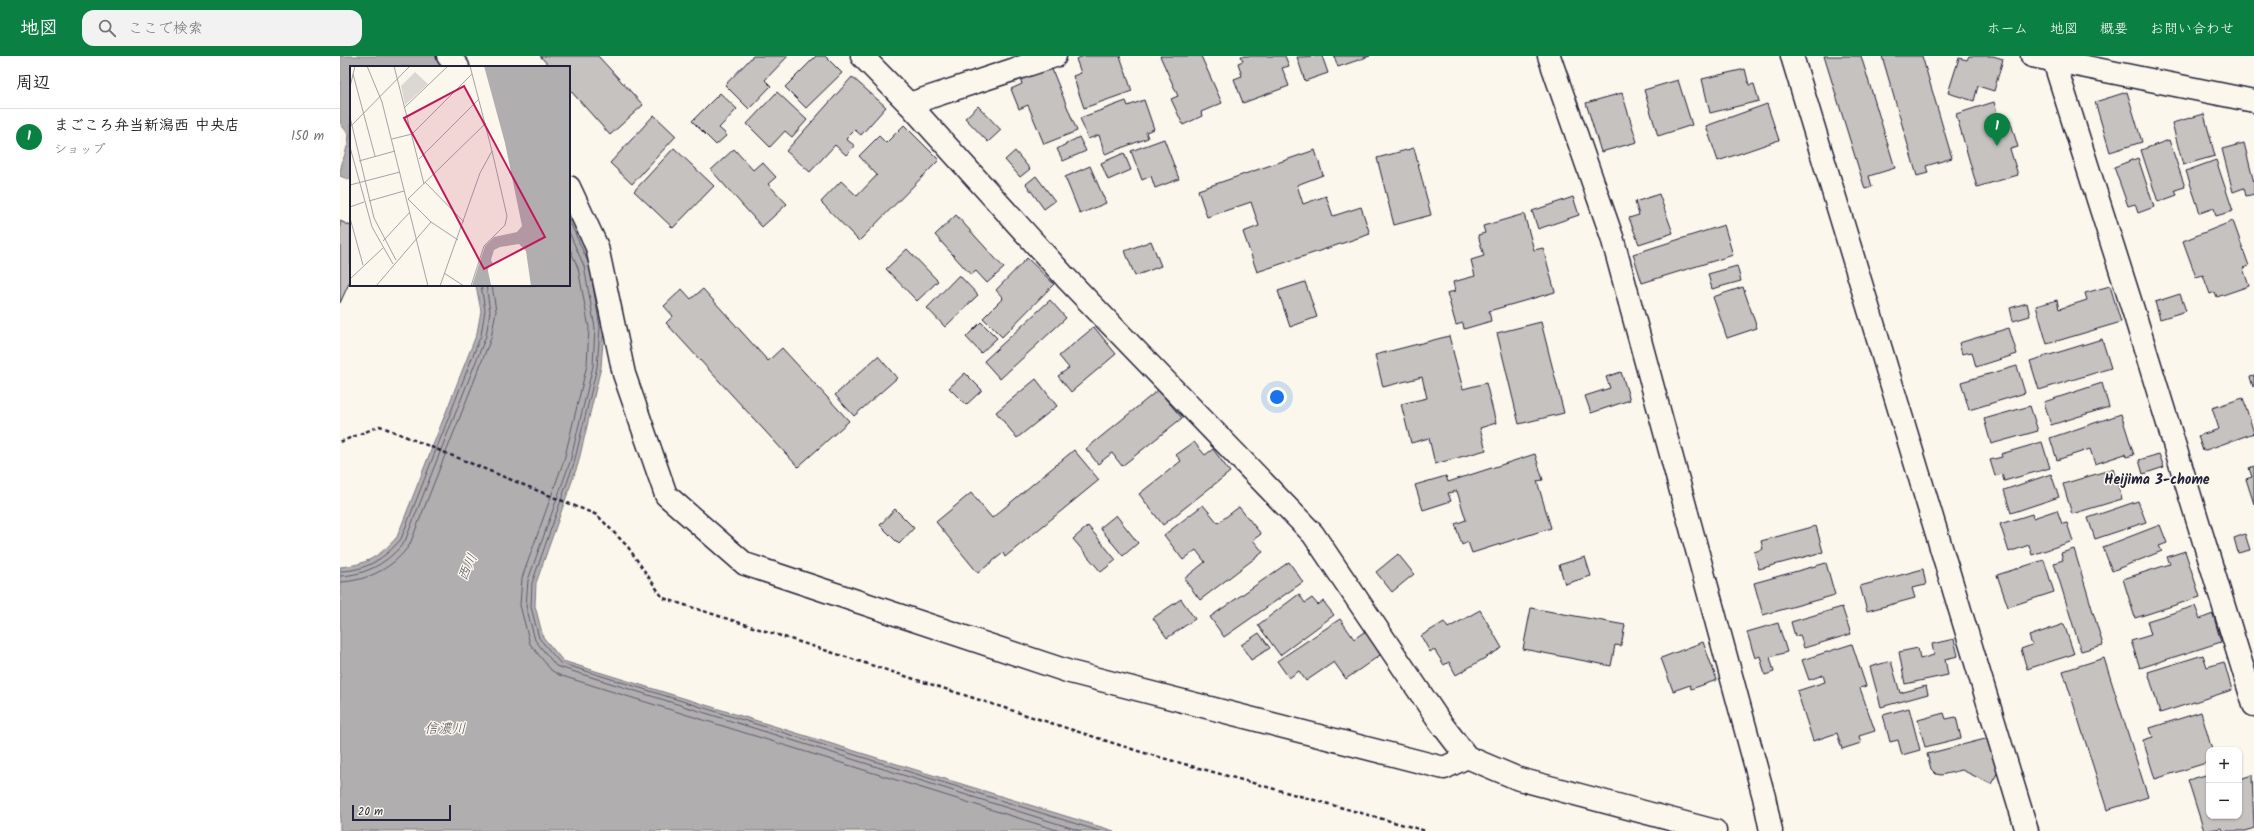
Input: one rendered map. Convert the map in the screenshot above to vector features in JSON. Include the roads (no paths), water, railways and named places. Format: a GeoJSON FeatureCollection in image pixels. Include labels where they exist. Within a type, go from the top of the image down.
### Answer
{"type":"FeatureCollection","features":[{"type":"Feature","properties":{"kind":"street"},"geometry":{"type":"LineString","coordinates":[[448,56],[457,66]]}},
{"type":"Feature","properties":{"kind":"street"},"geometry":{"type":"LineString","coordinates":[[862,56],[909,104],[1066,278],[1313,534],[1440,722],[1467,757],[1519,779],[1715,831]]}},
{"type":"Feature","properties":{"kind":"street"},"geometry":{"type":"LineString","coordinates":[[909,104],[1055,56]]}},
{"type":"Feature","properties":{"kind":"street"},"geometry":{"type":"LineString","coordinates":[[1549,56],[1612,237],[1764,797],[1771,831]]}},
{"type":"Feature","properties":{"kind":"street"},"geometry":{"type":"LineString","coordinates":[[1792,56],[2027,831]]}},
{"type":"Feature","properties":{"kind":"street"},"geometry":{"type":"LineString","coordinates":[[2032,56],[2054,59],[2254,101]]}},
{"type":"Feature","properties":{"kind":"street"},"geometry":{"type":"LineString","coordinates":[[2054,59],[2138,324],[2254,705]]}},
{"type":"Feature","properties":{"kind":"street"},"geometry":{"type":"LineString","coordinates":[[570,190],[598,247],[624,374],[666,495],[745,564],[1070,672],[1444,768],[1467,757]]}},
{"type":"Feature","properties":{"kind":"water"},"geometry":{"type":"Polygon","coordinates":[[[340,56],[435,56],[445,66],[350,66],[350,180],[340,176],[349,135],[340,123],[340,56]]]}},
{"type":"Feature","properties":{"kind":"water","name":"信濃川"},"geometry":{"type":"Polygon","coordinates":[[[570,212],[593,263],[604,327],[601,367],[578,464],[536,583],[535,606],[543,637],[563,661],[1114,831],[340,831],[340,567],[365,562],[385,549],[397,537],[477,333],[481,311],[476,286],[570,286],[570,212]]]}},
{"type":"Feature","properties":{"kind":"place","name":"まごころ弁当新潟西 中央店"},"geometry":{"type":"Point","coordinates":[1997,146]}},
{"type":"Feature","properties":{"kind":"district","name":"Heijima 3-chome"},"geometry":{"type":"Point","coordinates":[2157,479]}},
{"type":"Feature","properties":{"kind":"water label","name":"西川"},"geometry":{"type":"Point","coordinates":[467,567]}}]}
